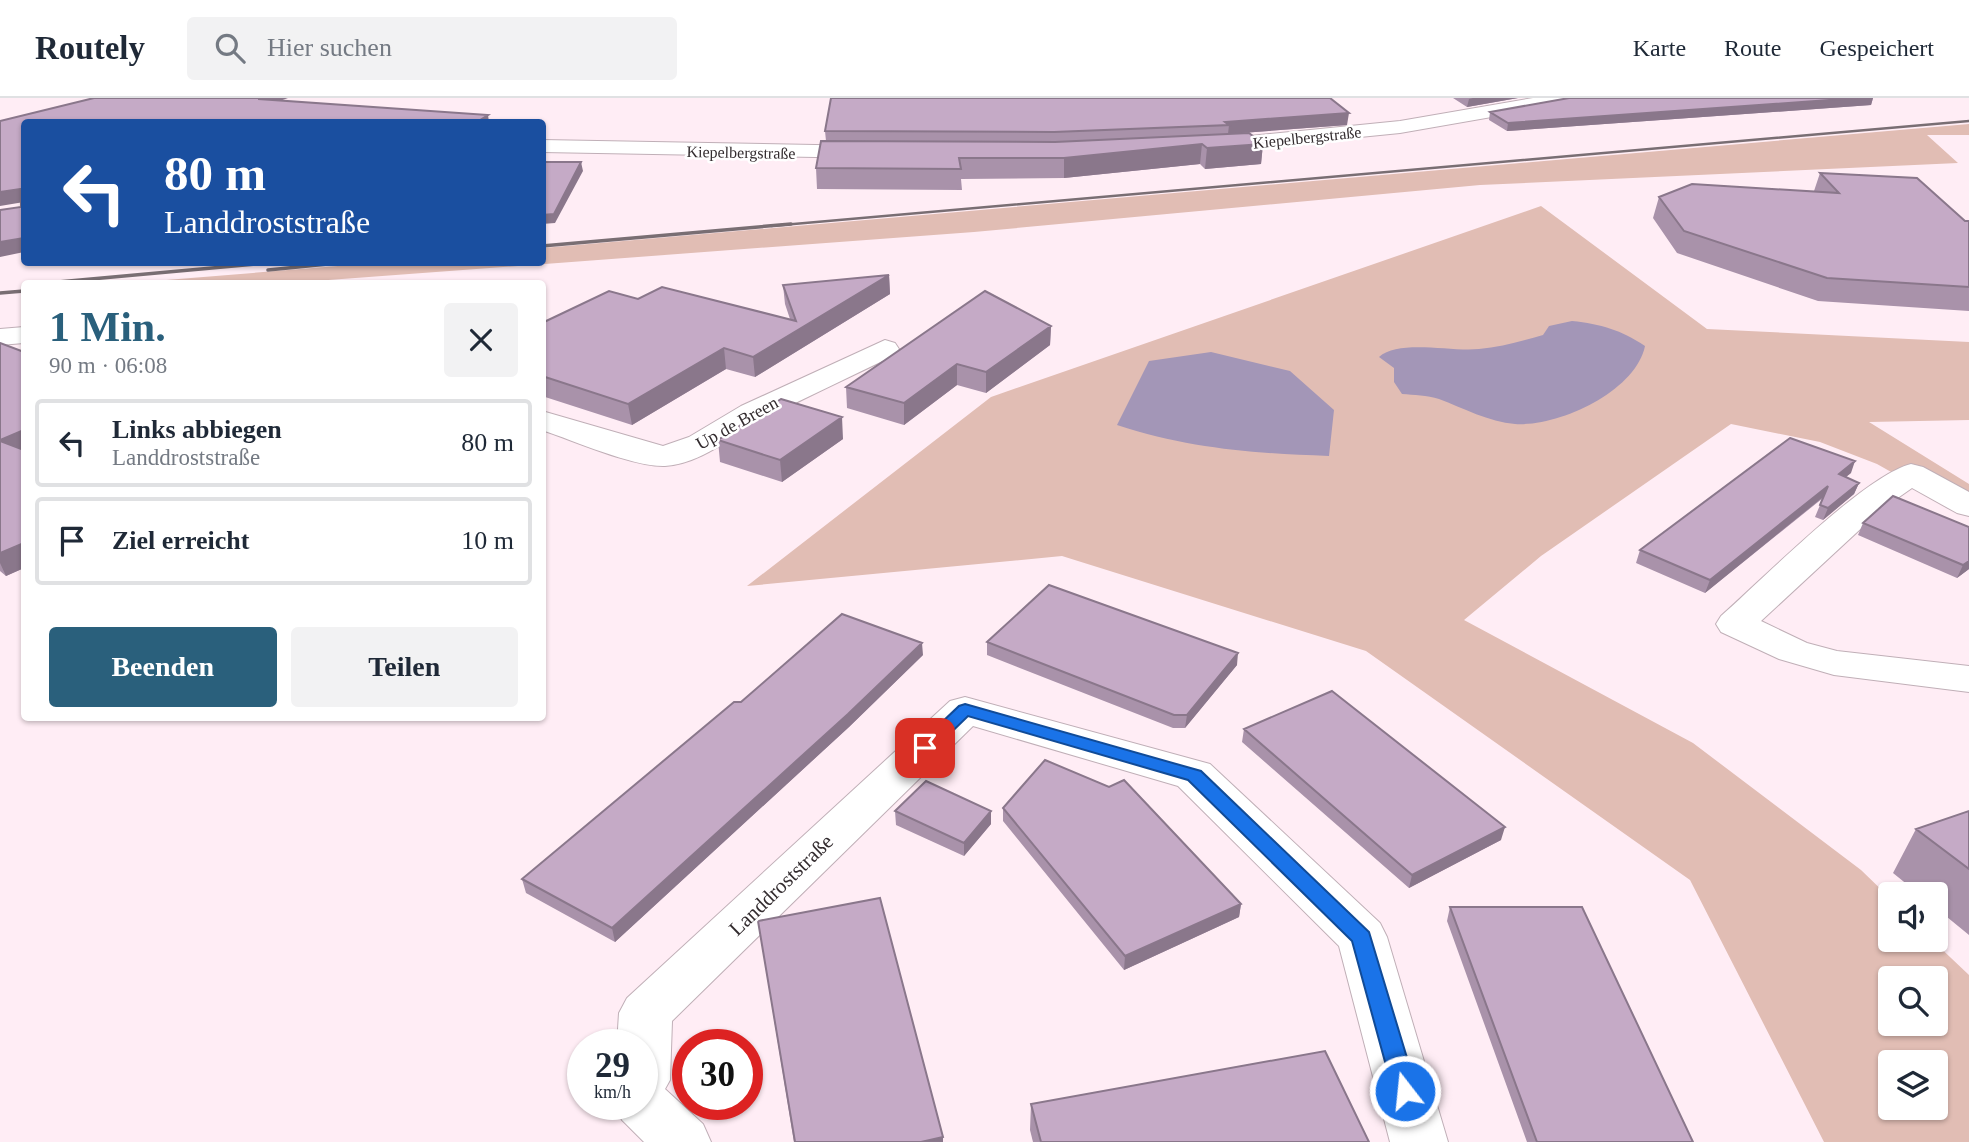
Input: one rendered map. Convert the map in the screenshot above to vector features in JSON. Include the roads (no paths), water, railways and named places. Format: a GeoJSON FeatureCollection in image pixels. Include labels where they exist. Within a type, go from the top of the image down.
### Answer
{"type":"FeatureCollection","features":[{"type":"Feature","properties":{"kind":"street","name":"Kiepelbergstraße"},"geometry":{"type":"LineString","coordinates":[[1185,148],[1400,127],[1566,98]]}},
{"type":"Feature","properties":{"kind":"street","name":"Kiepelbergstraße"},"geometry":{"type":"LineString","coordinates":[[546,146],[774,153],[885,152]]}},
{"type":"Feature","properties":{"kind":"street"},"geometry":{"type":"LineString","coordinates":[[0,337],[21,335]]}},
{"type":"Feature","properties":{"kind":"street","name":"Up de Breen"},"geometry":{"type":"LineString","coordinates":[[546,421],[646,454],[666,456],[682,453],[752,413],[885,349]]}},
{"type":"Feature","properties":{"kind":"street"},"geometry":{"type":"LineString","coordinates":[[1969,506],[1912,474],[1870,502],[1735,624],[1793,651],[1834,663],[1969,679]]}},
{"type":"Feature","properties":{"kind":"street","name":"Landdroststraße"},"geometry":{"type":"LineString","coordinates":[[645,1029],[646,1013],[965,710],[1194,775],[1362,937],[1419,1142]]}},
{"type":"Feature","properties":{"kind":"street"},"geometry":{"type":"LineString","coordinates":[[658,1119],[682,1142]]}},
{"type":"Feature","properties":{"kind":"railway"},"geometry":{"type":"LineString","coordinates":[[771,226],[1969,121]]}},
{"type":"Feature","properties":{"kind":"railway"},"geometry":{"type":"LineString","coordinates":[[546,246],[791,224]]}},
{"type":"Feature","properties":{"kind":"railway"},"geometry":{"type":"LineString","coordinates":[[80,280],[233,266]]}},
{"type":"Feature","properties":{"kind":"railway"},"geometry":{"type":"LineString","coordinates":[[268,270],[308,266]]}},
{"type":"Feature","properties":{"kind":"railway"},"geometry":{"type":"LineString","coordinates":[[0,293],[21,291]]}}]}
